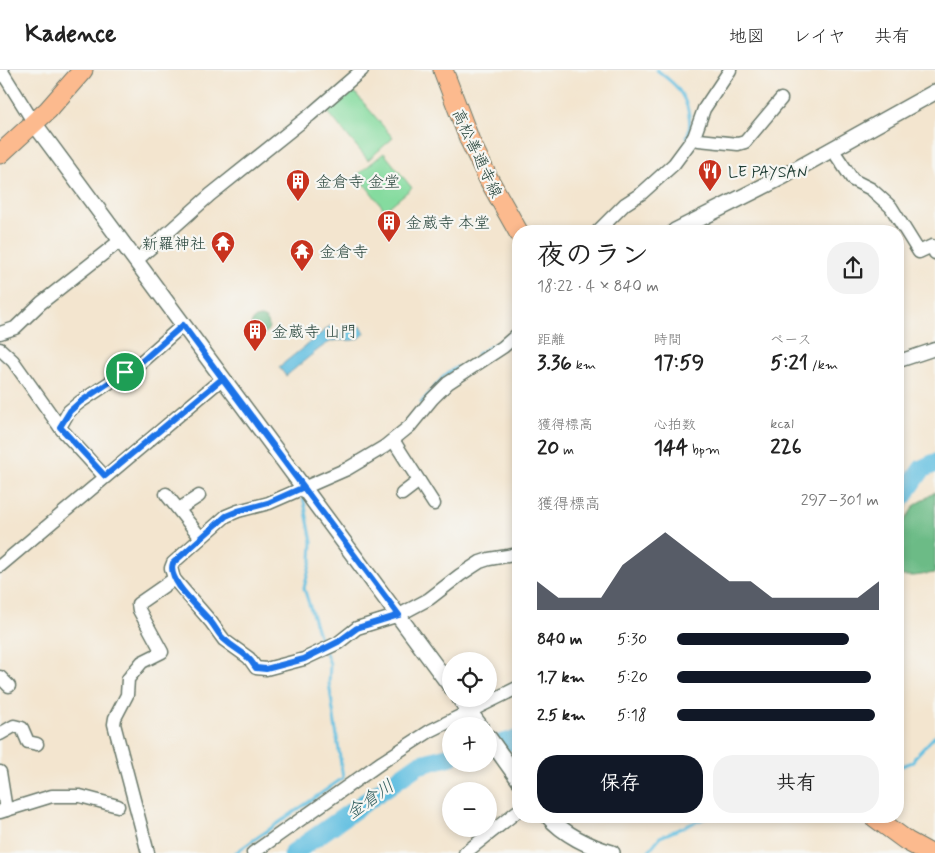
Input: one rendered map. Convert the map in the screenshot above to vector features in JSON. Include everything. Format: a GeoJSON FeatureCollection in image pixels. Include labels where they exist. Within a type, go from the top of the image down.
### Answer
{"type":"FeatureCollection","features":[{"type":"Feature","properties":{"kind":"main road"},"geometry":{"type":"LineString","coordinates":[[0,154],[53,105],[83,70]]}},
{"type":"Feature","properties":{"kind":"main road","name":"高松善通寺線"},"geometry":{"type":"LineString","coordinates":[[443,70],[470,141],[514,225]]}},
{"type":"Feature","properties":{"kind":"main road"},"geometry":{"type":"LineString","coordinates":[[882,823],[906,841],[929,853]]}},
{"type":"Feature","properties":{"kind":"street"},"geometry":{"type":"LineString","coordinates":[[1,70],[34,123],[442,675]]}},
{"type":"Feature","properties":{"kind":"street"},"geometry":{"type":"LineString","coordinates":[[136,261],[210,195],[310,116],[362,70]]}},
{"type":"Feature","properties":{"kind":"street"},"geometry":{"type":"LineString","coordinates":[[604,225],[625,204],[642,193],[674,164],[694,137],[704,110],[730,70]]}},
{"type":"Feature","properties":{"kind":"street"},"geometry":{"type":"LineString","coordinates":[[687,225],[935,92]]}},
{"type":"Feature","properties":{"kind":"street"},"geometry":{"type":"LineString","coordinates":[[694,137],[699,140],[738,144],[746,142],[781,99]]}},
{"type":"Feature","properties":{"kind":"street"},"geometry":{"type":"LineString","coordinates":[[832,149],[852,180],[870,189],[891,207],[902,225]]}},
{"type":"Feature","properties":{"kind":"street"},"geometry":{"type":"LineString","coordinates":[[904,228],[919,252],[932,246],[935,253]]}},
{"type":"Feature","properties":{"kind":"street"},"geometry":{"type":"LineString","coordinates":[[0,334],[15,328],[41,303],[120,240]]}},
{"type":"Feature","properties":{"kind":"street"},"geometry":{"type":"LineString","coordinates":[[60,427],[70,411],[80,402],[141,362],[183,325]]}},
{"type":"Feature","properties":{"kind":"street"},"geometry":{"type":"LineString","coordinates":[[512,339],[448,383],[410,426],[393,440],[347,469],[268,503],[226,516],[173,563],[171,568],[174,579],[224,640],[249,658],[256,668],[266,669],[304,659],[338,642],[357,628],[399,615],[429,599],[480,562],[512,555]]}},
{"type":"Feature","properties":{"kind":"street"},"geometry":{"type":"LineString","coordinates":[[0,348],[13,361],[60,427],[105,476]]}},
{"type":"Feature","properties":{"kind":"street"},"geometry":{"type":"LineString","coordinates":[[904,359],[935,349]]}},
{"type":"Feature","properties":{"kind":"street"},"geometry":{"type":"LineString","coordinates":[[0,566],[223,378]]}},
{"type":"Feature","properties":{"kind":"street"},"geometry":{"type":"LineString","coordinates":[[393,440],[434,504]]}},
{"type":"Feature","properties":{"kind":"street"},"geometry":{"type":"LineString","coordinates":[[402,494],[419,481]]}},
{"type":"Feature","properties":{"kind":"street"},"geometry":{"type":"LineString","coordinates":[[166,494],[201,538]]}},
{"type":"Feature","properties":{"kind":"street"},"geometry":{"type":"LineString","coordinates":[[179,510],[199,496]]}},
{"type":"Feature","properties":{"kind":"street"},"geometry":{"type":"LineString","coordinates":[[148,853],[114,724],[115,718],[127,696],[128,680],[142,662],[162,652],[139,610],[138,604],[174,579]]}},
{"type":"Feature","properties":{"kind":"street"},"geometry":{"type":"LineString","coordinates":[[253,853],[382,762],[466,708],[512,690]]}},
{"type":"Feature","properties":{"kind":"street"},"geometry":{"type":"LineString","coordinates":[[0,734],[14,726],[22,728],[28,742],[37,744]]}},
{"type":"Feature","properties":{"kind":"street"},"geometry":{"type":"LineString","coordinates":[[497,749],[512,770]]}},
{"type":"Feature","properties":{"kind":"street"},"geometry":{"type":"LineString","coordinates":[[0,772],[3,811],[52,796],[80,796],[118,806]]}},
{"type":"Feature","properties":{"kind":"street"},"geometry":{"type":"LineString","coordinates":[[465,853],[512,816]]}},
{"type":"Feature","properties":{"kind":"street"},"geometry":{"type":"LineString","coordinates":[[553,823],[581,840],[612,853]]}},
{"type":"Feature","properties":{"kind":"green space"},"geometry":{"type":"Polygon","coordinates":[[[352,89],[393,138],[368,160],[326,110],[352,89]]]}},
{"type":"Feature","properties":{"kind":"green space"},"geometry":{"type":"Polygon","coordinates":[[[384,153],[412,188],[385,210],[357,175],[384,153]]]}},
{"type":"Feature","properties":{"kind":"green space"},"geometry":{"type":"Polygon","coordinates":[[[260,317],[266,320],[269,326],[266,332],[260,335],[254,332],[251,326],[254,320],[260,317]]]}},
{"type":"Feature","properties":{"kind":"green space"},"geometry":{"type":"Polygon","coordinates":[[[935,492],[935,573],[904,576],[904,522],[914,506],[935,492]]]}},
{"type":"Feature","properties":{"kind":"water"},"geometry":{"type":"Polygon","coordinates":[[[330,326],[342,333],[361,326],[365,333],[355,340],[333,341],[329,343],[286,376],[279,367],[330,326]]]}},
{"type":"Feature","properties":{"kind":"waterway"},"geometry":{"type":"LineString","coordinates":[[657,70],[671,81],[682,94],[690,125],[687,137]]}},
{"type":"Feature","properties":{"kind":"waterway"},"geometry":{"type":"LineString","coordinates":[[477,354],[502,340]]}},
{"type":"Feature","properties":{"kind":"waterway"},"geometry":{"type":"LineString","coordinates":[[421,403],[445,375],[457,367]]}},
{"type":"Feature","properties":{"kind":"waterway","name":"金倉川"},"geometry":{"type":"LineString","coordinates":[[904,495],[922,469],[935,463]]}},
{"type":"Feature","properties":{"kind":"waterway"},"geometry":{"type":"LineString","coordinates":[[303,496],[312,542],[311,561],[304,588],[322,645]]}},
{"type":"Feature","properties":{"kind":"waterway"},"geometry":{"type":"LineString","coordinates":[[235,853],[343,778],[329,683],[330,664],[326,653]]}},
{"type":"Feature","properties":{"kind":"waterway"},"geometry":{"type":"LineString","coordinates":[[904,765],[913,762],[915,757],[935,736]]}},
{"type":"Feature","properties":{"kind":"waterway","name":"金倉川"},"geometry":{"type":"LineString","coordinates":[[497,745],[512,741]]}},
{"type":"Feature","properties":{"kind":"waterway","name":"金倉川"},"geometry":{"type":"LineString","coordinates":[[293,853],[418,765],[442,758]]}},
{"type":"Feature","properties":{"kind":"waterway"},"geometry":{"type":"LineString","coordinates":[[647,853],[660,837],[693,823]]}},
{"type":"Feature","properties":{"kind":"place","name":"LE PAYSAN"},"geometry":{"type":"Point","coordinates":[710,192]}},
{"type":"Feature","properties":{"kind":"place","name":"金倉寺 金堂"},"geometry":{"type":"Point","coordinates":[298,202]}},
{"type":"Feature","properties":{"kind":"place","name":"金蔵寺 本堂"},"geometry":{"type":"Point","coordinates":[389,243]}},
{"type":"Feature","properties":{"kind":"place","name":"新羅神社"},"geometry":{"type":"Point","coordinates":[223,264]}},
{"type":"Feature","properties":{"kind":"place","name":"金倉寺"},"geometry":{"type":"Point","coordinates":[302,272]}},
{"type":"Feature","properties":{"kind":"place","name":"金蔵寺 山門"},"geometry":{"type":"Point","coordinates":[255,352]}},
{"type":"Feature","properties":{"kind":"route"},"geometry":{"type":"LineString","coordinates":[[125,372],[80,402],[70,411],[60,427],[105,476],[223,378],[264,433],[304,487],[268,503],[226,516],[173,563],[171,568],[174,579],[224,640],[240,650],[256,668],[266,669],[304,659],[338,642],[357,628],[399,615],[304,487],[223,378],[183,325],[141,362],[125,372]]}}]}
